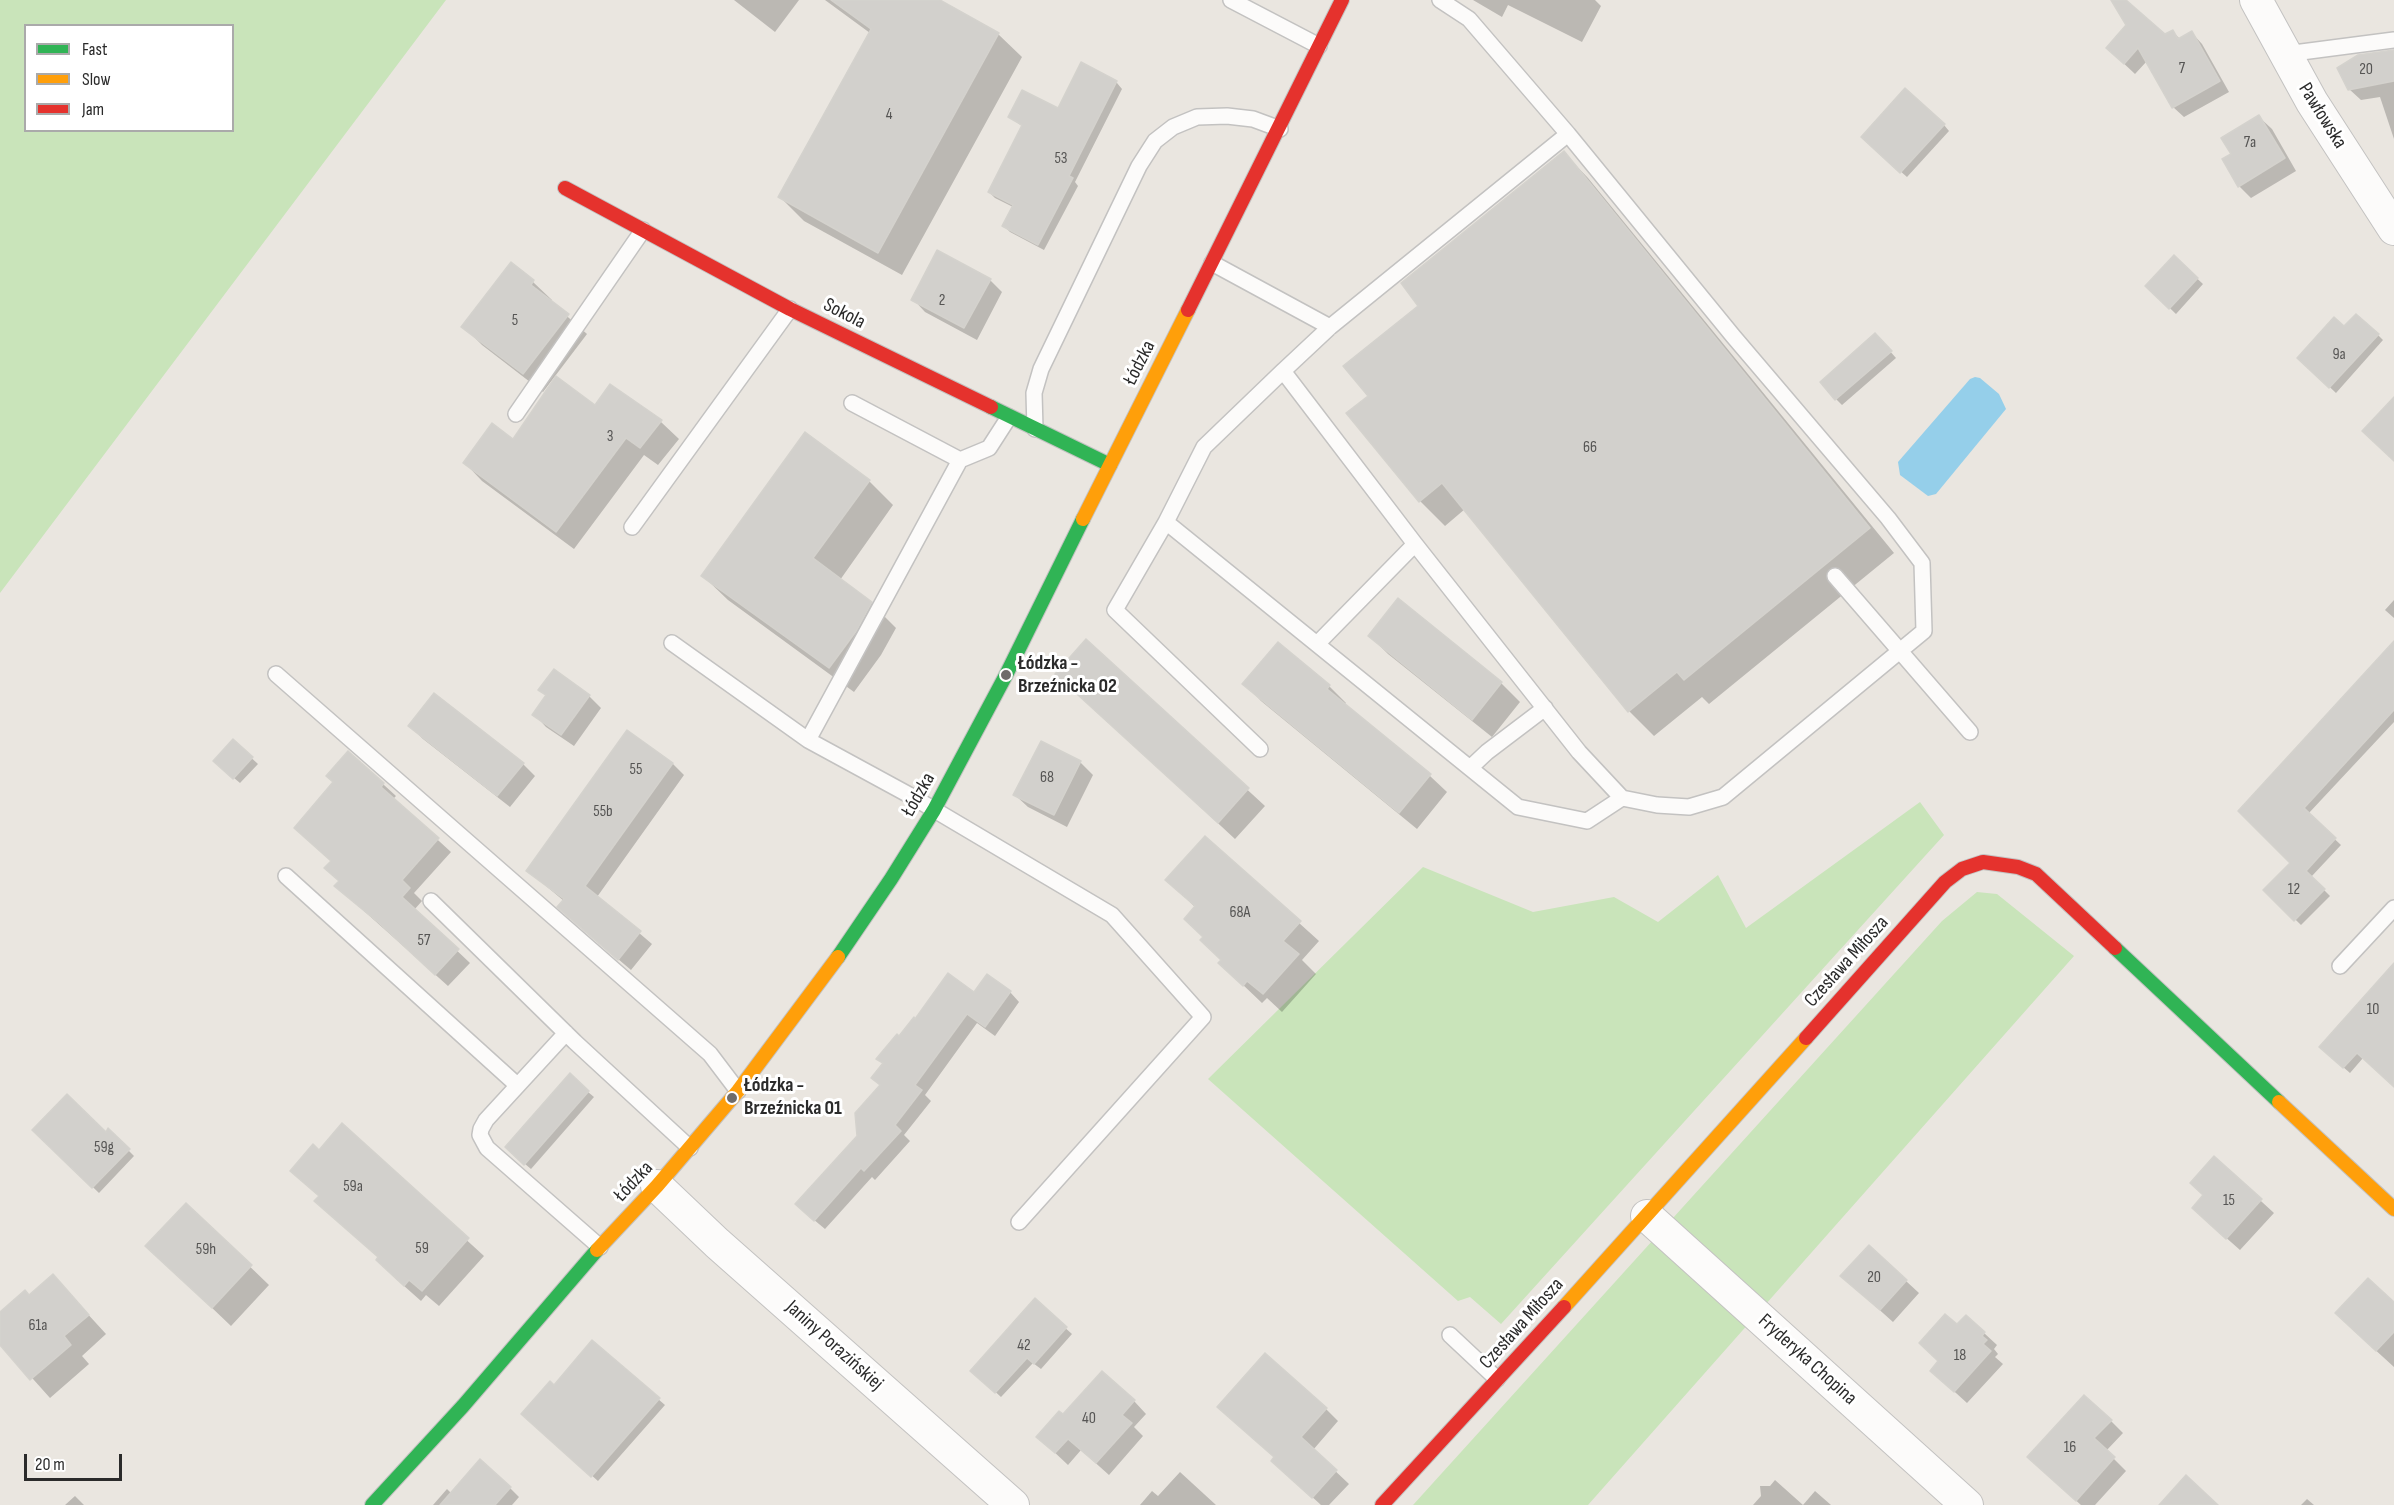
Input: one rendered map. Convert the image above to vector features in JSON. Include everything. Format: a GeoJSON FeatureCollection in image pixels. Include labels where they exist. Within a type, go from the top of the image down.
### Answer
{"type":"FeatureCollection","features":[{"type":"Feature","properties":{"kind":"street","name":"Łódzka"},"geometry":{"type":"LineString","coordinates":[[372,1505],[463,1406],[738,1091],[830,968],[934,810],[1006,675],[1280,129],[1342,0]]}},
{"type":"Feature","properties":{"kind":"street","name":"Pawłowska"},"geometry":{"type":"LineString","coordinates":[[2256,0],[2312,102],[2394,230]]}},
{"type":"Feature","properties":{"kind":"street","name":"Sokola"},"geometry":{"type":"LineString","coordinates":[[565,188],[790,309],[1110,465]]}},
{"type":"Feature","properties":{"kind":"street","name":"Czesława Miłosza"},"geometry":{"type":"LineString","coordinates":[[1382,1505],[1647,1216],[1945,882],[1962,869],[1983,862],[2018,867],[2036,874],[2394,1209]]}},
{"type":"Feature","properties":{"kind":"street","name":"Janiny Porazińskiej"},"geometry":{"type":"LineString","coordinates":[[657,1186],[717,1243],[1013,1505]]}},
{"type":"Feature","properties":{"kind":"street","name":"Fryderyka Chopina"},"geometry":{"type":"LineString","coordinates":[[1647,1216],[1967,1505]]}},
{"type":"Feature","properties":{"kind":"lane"},"geometry":{"type":"LineString","coordinates":[[1231,0],[1320,46]]}},
{"type":"Feature","properties":{"kind":"lane"},"geometry":{"type":"LineString","coordinates":[[1283,371],[1415,544],[1545,708],[1580,752],[1622,798],[1657,805],[1689,807],[1723,796],[1924,631],[1922,563],[1888,518],[1733,336],[1568,134],[1469,20],[1440,0]]}},
{"type":"Feature","properties":{"kind":"lane"},"geometry":{"type":"LineString","coordinates":[[2286,54],[2394,40]]}},
{"type":"Feature","properties":{"kind":"lane"},"geometry":{"type":"LineString","coordinates":[[1035,429],[1034,393],[1041,369],[1139,166],[1155,141],[1173,127],[1197,117],[1227,116],[1252,119],[1280,129]]}},
{"type":"Feature","properties":{"kind":"lane"},"geometry":{"type":"LineString","coordinates":[[1260,749],[1115,609],[1166,522],[1204,447],[1330,327],[1568,134]]}},
{"type":"Feature","properties":{"kind":"lane"},"geometry":{"type":"LineString","coordinates":[[516,414],[643,230]]}},
{"type":"Feature","properties":{"kind":"lane"},"geometry":{"type":"LineString","coordinates":[[1212,263],[1330,327]]}},
{"type":"Feature","properties":{"kind":"lane"},"geometry":{"type":"LineString","coordinates":[[632,527],[790,309]]}},
{"type":"Feature","properties":{"kind":"lane"},"geometry":{"type":"LineString","coordinates":[[852,403],[960,460]]}},
{"type":"Feature","properties":{"kind":"lane"},"geometry":{"type":"LineString","coordinates":[[808,740],[960,460],[989,448],[1009,417]]}},
{"type":"Feature","properties":{"kind":"lane"},"geometry":{"type":"LineString","coordinates":[[1166,522],[1518,807],[1587,821],[1622,798]]}},
{"type":"Feature","properties":{"kind":"lane"},"geometry":{"type":"LineString","coordinates":[[1317,644],[1415,544]]}},
{"type":"Feature","properties":{"kind":"lane"},"geometry":{"type":"LineString","coordinates":[[1835,576],[1970,732]]}},
{"type":"Feature","properties":{"kind":"lane"},"geometry":{"type":"LineString","coordinates":[[672,643],[808,740],[934,810],[1112,915],[1203,1017],[1019,1222]]}},
{"type":"Feature","properties":{"kind":"lane"},"geometry":{"type":"LineString","coordinates":[[276,674],[710,1054],[738,1091]]}},
{"type":"Feature","properties":{"kind":"lane"},"geometry":{"type":"LineString","coordinates":[[1470,768],[1487,752],[1545,708]]}},
{"type":"Feature","properties":{"kind":"lane"},"geometry":{"type":"LineString","coordinates":[[286,876],[517,1085]]}},
{"type":"Feature","properties":{"kind":"lane"},"geometry":{"type":"LineString","coordinates":[[431,901],[566,1033],[690,1148]]}},
{"type":"Feature","properties":{"kind":"lane"},"geometry":{"type":"LineString","coordinates":[[2340,966],[2394,908]]}},
{"type":"Feature","properties":{"kind":"lane"},"geometry":{"type":"LineString","coordinates":[[566,1033],[517,1085],[481,1129],[483,1143],[600,1247]]}},
{"type":"Feature","properties":{"kind":"lane"},"geometry":{"type":"LineString","coordinates":[[1450,1335],[1497,1379]]}},
{"type":"Feature","properties":{"kind":"green space"},"geometry":{"type":"Polygon","coordinates":[[[0,0],[446,0],[0,593],[0,0]]]}},
{"type":"Feature","properties":{"kind":"green space"},"geometry":{"type":"Polygon","coordinates":[[[1920,802],[1944,835],[1501,1324],[1470,1297],[1458,1301],[1208,1079],[1423,867],[1533,912],[1614,897],[1658,922],[1718,875],[1746,928],[1920,802]]]}},
{"type":"Feature","properties":{"kind":"green space"},"geometry":{"type":"Polygon","coordinates":[[[1977,892],[1997,894],[2074,956],[1588,1505],[1413,1505],[1942,921],[1977,892]]]}},
{"type":"Feature","properties":{"kind":"water"},"geometry":{"type":"Polygon","coordinates":[[[1980,378],[1999,394],[2006,409],[1936,494],[1928,496],[1900,475],[1898,462],[1970,379],[1980,378]]]}},
{"type":"Feature","properties":{"kind":"building"},"geometry":{"type":"Polygon","coordinates":[[[831,0],[940,0],[999,33],[878,253],[778,197],[871,29],[831,0]]]}},
{"type":"Feature","properties":{"kind":"building"},"geometry":{"type":"Polygon","coordinates":[[[2111,0],[2126,0],[2165,34],[2173,30],[2178,39],[2192,31],[2220,81],[2172,108],[2138,48],[2124,64],[2106,48],[2126,25],[2111,0]]]}},
{"type":"Feature","properties":{"kind":"building"},"geometry":{"type":"Polygon","coordinates":[[[2394,50],[2394,81],[2348,90],[2337,68],[2358,55],[2394,50]]]}},
{"type":"Feature","properties":{"kind":"building"},"geometry":{"type":"Polygon","coordinates":[[[1081,62],[1117,81],[1069,176],[1073,178],[1038,245],[1002,226],[1013,205],[988,192],[1022,125],[1008,117],[1022,90],[1058,108],[1081,62]]]}},
{"type":"Feature","properties":{"kind":"building"},"geometry":{"type":"Polygon","coordinates":[[[1905,88],[1945,124],[1900,173],[1861,137],[1905,88]]]}},
{"type":"Feature","properties":{"kind":"building"},"geometry":{"type":"Polygon","coordinates":[[[2259,115],[2285,158],[2238,187],[2222,159],[2231,154],[2221,138],[2259,115]]]}},
{"type":"Feature","properties":{"kind":"building"},"geometry":{"type":"Polygon","coordinates":[[[1564,151],[1870,528],[1684,680],[1677,672],[1628,712],[1442,483],[1419,502],[1346,413],[1368,396],[1343,366],[1418,306],[1401,283],[1564,151]]]}},
{"type":"Feature","properties":{"kind":"building"},"geometry":{"type":"Polygon","coordinates":[[[937,250],[991,279],[964,328],[911,300],[937,250]]]}},
{"type":"Feature","properties":{"kind":"building"},"geometry":{"type":"Polygon","coordinates":[[[2174,255],[2198,278],[2169,309],[2145,286],[2174,255]]]}},
{"type":"Feature","properties":{"kind":"building"},"geometry":{"type":"Polygon","coordinates":[[[511,262],[534,280],[531,285],[569,314],[523,374],[461,327],[511,262]]]}},
{"type":"Feature","properties":{"kind":"building"},"geometry":{"type":"Polygon","coordinates":[[[2356,314],[2379,334],[2329,388],[2297,358],[2334,317],[2344,326],[2356,314]]]}},
{"type":"Feature","properties":{"kind":"building"},"geometry":{"type":"Polygon","coordinates":[[[1875,333],[1892,351],[1835,400],[1820,382],[1875,333]]]}},
{"type":"Feature","properties":{"kind":"building"},"geometry":{"type":"Polygon","coordinates":[[[556,376],[595,405],[610,384],[662,420],[640,448],[626,438],[556,532],[463,463],[492,423],[513,439],[556,376]]]}},
{"type":"Feature","properties":{"kind":"building"},"geometry":{"type":"Polygon","coordinates":[[[2394,397],[2394,461],[2362,431],[2394,397]]]}},
{"type":"Feature","properties":{"kind":"building"},"geometry":{"type":"Polygon","coordinates":[[[805,432],[870,480],[813,558],[872,602],[857,630],[829,668],[701,576],[805,432]]]}},
{"type":"Feature","properties":{"kind":"building"},"geometry":{"type":"Polygon","coordinates":[[[1398,598],[1502,682],[1472,720],[1368,636],[1398,598]]]}},
{"type":"Feature","properties":{"kind":"building"},"geometry":{"type":"Polygon","coordinates":[[[1086,639],[1249,788],[1218,823],[1055,674],[1086,639]]]}},
{"type":"Feature","properties":{"kind":"building"},"geometry":{"type":"Polygon","coordinates":[[[2394,641],[2394,710],[2304,808],[2336,838],[2306,871],[2325,889],[2294,921],[2263,890],[2290,863],[2238,811],[2394,641]]]}},
{"type":"Feature","properties":{"kind":"building"},"geometry":{"type":"Polygon","coordinates":[[[1278,642],[1330,685],[1327,689],[1431,774],[1399,813],[1242,684],[1278,642]]]}},
{"type":"Feature","properties":{"kind":"building"},"geometry":{"type":"Polygon","coordinates":[[[554,669],[590,695],[561,735],[532,715],[546,695],[538,690],[554,669]]]}},
{"type":"Feature","properties":{"kind":"building"},"geometry":{"type":"Polygon","coordinates":[[[434,693],[524,763],[497,796],[408,726],[434,693]]]}},
{"type":"Feature","properties":{"kind":"building"},"geometry":{"type":"Polygon","coordinates":[[[627,730],[673,763],[585,886],[641,931],[618,960],[557,907],[564,899],[526,871],[627,730]]]}},
{"type":"Feature","properties":{"kind":"building"},"geometry":{"type":"Polygon","coordinates":[[[233,739],[253,757],[233,779],[213,761],[233,739]]]}},
{"type":"Feature","properties":{"kind":"building"},"geometry":{"type":"Polygon","coordinates":[[[1041,741],[1081,761],[1054,815],[1013,795],[1041,741]]]}},
{"type":"Feature","properties":{"kind":"building"},"geometry":{"type":"Polygon","coordinates":[[[348,751],[384,783],[381,787],[439,838],[402,880],[410,888],[402,897],[459,949],[435,975],[379,923],[334,886],[339,881],[324,868],[331,861],[294,828],[333,782],[326,776],[348,751]]]}},
{"type":"Feature","properties":{"kind":"building"},"geometry":{"type":"Polygon","coordinates":[[[1205,836],[1301,921],[1283,941],[1299,954],[1263,994],[1247,981],[1243,986],[1218,963],[1221,960],[1200,940],[1203,937],[1184,919],[1195,906],[1165,880],[1205,836]]]}},
{"type":"Feature","properties":{"kind":"building"},"geometry":{"type":"Polygon","coordinates":[[[2394,963],[2394,1087],[2357,1053],[2343,1068],[2319,1047],[2394,963]]]}},
{"type":"Feature","properties":{"kind":"building"},"geometry":{"type":"Polygon","coordinates":[[[948,973],[974,992],[987,974],[1011,991],[985,1027],[967,1014],[915,1085],[922,1090],[895,1125],[901,1131],[864,1171],[861,1168],[814,1221],[795,1204],[857,1136],[855,1113],[880,1085],[871,1078],[883,1063],[876,1059],[897,1034],[899,1036],[914,1017],[915,1019],[948,973]]]}},
{"type":"Feature","properties":{"kind":"building"},"geometry":{"type":"Polygon","coordinates":[[[570,1073],[589,1091],[524,1165],[505,1147],[570,1073]]]}},
{"type":"Feature","properties":{"kind":"building"},"geometry":{"type":"Polygon","coordinates":[[[67,1094],[106,1132],[108,1128],[130,1149],[92,1188],[32,1130],[67,1094]]]}},
{"type":"Feature","properties":{"kind":"building"},"geometry":{"type":"Polygon","coordinates":[[[342,1123],[469,1238],[422,1291],[409,1280],[404,1286],[376,1260],[378,1257],[314,1201],[319,1196],[290,1171],[313,1144],[319,1150],[342,1123]]]}},
{"type":"Feature","properties":{"kind":"building"},"geometry":{"type":"Polygon","coordinates":[[[2214,1156],[2262,1199],[2226,1239],[2192,1208],[2203,1195],[2190,1183],[2214,1156]]]}},
{"type":"Feature","properties":{"kind":"building"},"geometry":{"type":"Polygon","coordinates":[[[186,1203],[252,1265],[212,1308],[145,1246],[186,1203]]]}},
{"type":"Feature","properties":{"kind":"building"},"geometry":{"type":"Polygon","coordinates":[[[1869,1245],[1907,1280],[1880,1310],[1840,1276],[1869,1245]]]}},
{"type":"Feature","properties":{"kind":"building"},"geometry":{"type":"Polygon","coordinates":[[[53,1274],[89,1315],[64,1336],[71,1345],[30,1380],[0,1345],[0,1312],[25,1290],[29,1295],[53,1274]]]}},
{"type":"Feature","properties":{"kind":"building"},"geometry":{"type":"Polygon","coordinates":[[[2368,1278],[2394,1302],[2394,1332],[2376,1351],[2335,1313],[2368,1278]]]}},
{"type":"Feature","properties":{"kind":"building"},"geometry":{"type":"Polygon","coordinates":[[[1035,1298],[1067,1327],[1034,1364],[1027,1358],[995,1393],[970,1371],[1035,1298]]]}},
{"type":"Feature","properties":{"kind":"building"},"geometry":{"type":"Polygon","coordinates":[[[1945,1314],[1957,1324],[1966,1315],[1985,1332],[1982,1336],[1987,1340],[1983,1344],[1991,1351],[1954,1392],[1930,1371],[1938,1361],[1919,1343],[1945,1314]]]}},
{"type":"Feature","properties":{"kind":"building"},"geometry":{"type":"Polygon","coordinates":[[[592,1340],[660,1398],[591,1477],[521,1414],[550,1381],[554,1385],[592,1340]]]}},
{"type":"Feature","properties":{"kind":"building"},"geometry":{"type":"Polygon","coordinates":[[[1265,1353],[1327,1408],[1301,1437],[1337,1470],[1312,1498],[1271,1461],[1274,1457],[1217,1407],[1265,1353]]]}},
{"type":"Feature","properties":{"kind":"building"},"geometry":{"type":"Polygon","coordinates":[[[1102,1371],[1135,1400],[1122,1415],[1132,1423],[1096,1463],[1068,1439],[1055,1453],[1036,1437],[1059,1411],[1063,1414],[1102,1371]]]}},
{"type":"Feature","properties":{"kind":"building"},"geometry":{"type":"Polygon","coordinates":[[[2084,1395],[2112,1420],[2094,1438],[2115,1457],[2076,1501],[2027,1457],[2084,1395]]]}},
{"type":"Feature","properties":{"kind":"building"},"geometry":{"type":"Polygon","coordinates":[[[480,1459],[511,1487],[495,1505],[440,1505],[480,1459]]]}},
{"type":"Feature","properties":{"kind":"building"},"geometry":{"type":"Polygon","coordinates":[[[2186,1475],[2218,1505],[2159,1505],[2186,1475]]]}},
{"type":"Feature","properties":{"kind":"traffic: fast"},"geometry":{"type":"LineString","coordinates":[[991,407],[1110,465]]}},
{"type":"Feature","properties":{"kind":"traffic: fast"},"geometry":{"type":"LineString","coordinates":[[838,957],[934,810],[1006,675],[1083,519]]}},
{"type":"Feature","properties":{"kind":"traffic: fast"},"geometry":{"type":"LineString","coordinates":[[2115,948],[2279,1102]]}},
{"type":"Feature","properties":{"kind":"traffic: fast"},"geometry":{"type":"LineString","coordinates":[[372,1505],[463,1406],[597,1250]]}},
{"type":"Feature","properties":{"kind":"traffic: slow"},"geometry":{"type":"LineString","coordinates":[[1083,519],[1188,310]]}},
{"type":"Feature","properties":{"kind":"traffic: slow"},"geometry":{"type":"LineString","coordinates":[[597,1250],[657,1186],[738,1091],[838,957]]}},
{"type":"Feature","properties":{"kind":"traffic: slow"},"geometry":{"type":"LineString","coordinates":[[1564,1307],[1806,1038]]}},
{"type":"Feature","properties":{"kind":"traffic: slow"},"geometry":{"type":"LineString","coordinates":[[2279,1102],[2394,1209]]}},
{"type":"Feature","properties":{"kind":"traffic: jam"},"geometry":{"type":"LineString","coordinates":[[1188,310],[1342,0]]}},
{"type":"Feature","properties":{"kind":"traffic: jam"},"geometry":{"type":"LineString","coordinates":[[565,188],[790,309],[991,407]]}},
{"type":"Feature","properties":{"kind":"traffic: jam"},"geometry":{"type":"LineString","coordinates":[[1806,1038],[1945,882],[1962,869],[1983,862],[2018,867],[2036,874],[2115,948]]}},
{"type":"Feature","properties":{"kind":"traffic: jam"},"geometry":{"type":"LineString","coordinates":[[1382,1505],[1564,1307]]}},
{"type":"Feature","properties":{"kind":"place","name":"Łódzka - Brzeźnicka 02"},"geometry":{"type":"Point","coordinates":[1006,675]}},
{"type":"Feature","properties":{"kind":"place","name":"Łódzka - Brzeźnicka 01"},"geometry":{"type":"Point","coordinates":[732,1098]}}]}
